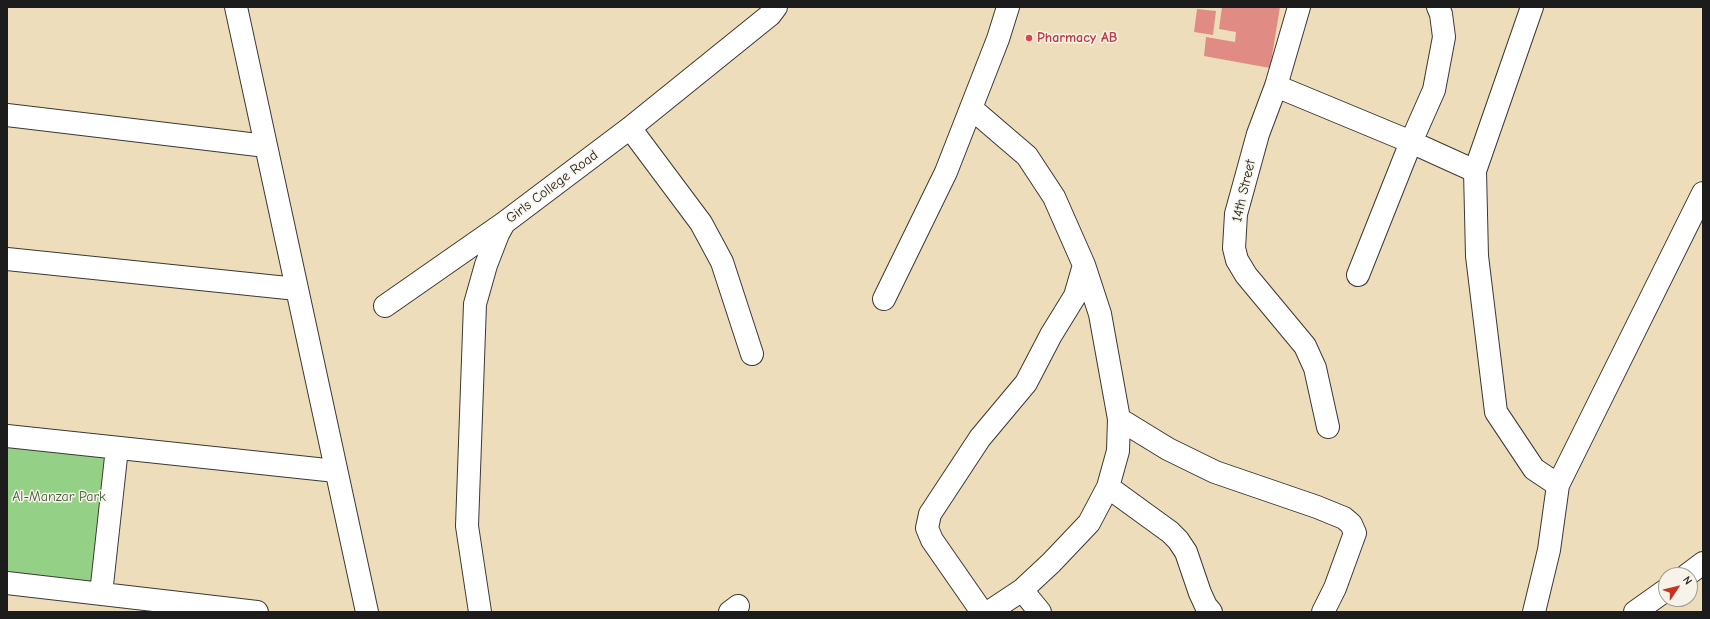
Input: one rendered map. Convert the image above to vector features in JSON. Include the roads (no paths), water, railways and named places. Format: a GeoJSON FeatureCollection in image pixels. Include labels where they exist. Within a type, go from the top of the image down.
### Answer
{"type":"FeatureCollection","features":[{"type":"Feature","properties":{"kind":"street"},"geometry":{"type":"LineString","coordinates":[[236,7],[367,612]]}},
{"type":"Feature","properties":{"kind":"street","name":"Girls College Road"},"geometry":{"type":"LineString","coordinates":[[480,612],[467,526],[475,304],[486,265],[504,223],[630,128],[770,15],[776,7]]}},
{"type":"Feature","properties":{"kind":"street"},"geometry":{"type":"LineString","coordinates":[[884,299],[946,172],[998,39],[1008,7]]}},
{"type":"Feature","properties":{"kind":"street","name":"14th Street"},"geometry":{"type":"LineString","coordinates":[[1299,7],[1276,86],[1258,134],[1236,214],[1234,248],[1237,260],[1246,275],[1305,346],[1315,368],[1328,427]]}},
{"type":"Feature","properties":{"kind":"street"},"geometry":{"type":"LineString","coordinates":[[1358,275],[1411,142],[1434,90],[1442,54],[1444,36],[1441,14],[1438,7]]}},
{"type":"Feature","properties":{"kind":"street"},"geometry":{"type":"LineString","coordinates":[[1532,7],[1475,170],[1477,256],[1496,412],[1534,469],[1558,485]]}},
{"type":"Feature","properties":{"kind":"street"},"geometry":{"type":"LineString","coordinates":[[1276,86],[1475,170]]}},
{"type":"Feature","properties":{"kind":"street"},"geometry":{"type":"LineString","coordinates":[[971,108],[1027,156],[1054,197],[1084,265],[1100,314],[1119,418],[1118,451],[1108,487],[1088,523],[1051,564],[1022,590],[989,612]]}},
{"type":"Feature","properties":{"kind":"street"},"geometry":{"type":"LineString","coordinates":[[7,115],[266,146]]}},
{"type":"Feature","properties":{"kind":"street"},"geometry":{"type":"LineString","coordinates":[[630,128],[701,223],[712,242],[722,262],[752,354]]}},
{"type":"Feature","properties":{"kind":"street"},"geometry":{"type":"LineString","coordinates":[[1534,612],[1549,550],[1558,485],[1703,193]]}},
{"type":"Feature","properties":{"kind":"street"},"geometry":{"type":"LineString","coordinates":[[385,306],[504,223]]}},
{"type":"Feature","properties":{"kind":"street"},"geometry":{"type":"LineString","coordinates":[[7,259],[297,289]]}},
{"type":"Feature","properties":{"kind":"street"},"geometry":{"type":"LineString","coordinates":[[982,612],[932,540],[927,528],[930,514],[980,438],[1026,383],[1051,335],[1075,296],[1084,265]]}},
{"type":"Feature","properties":{"kind":"street"},"geometry":{"type":"LineString","coordinates":[[1119,418],[1168,449],[1215,472],[1317,507],[1344,518],[1352,524],[1355,533],[1335,588],[1323,612]]}},
{"type":"Feature","properties":{"kind":"street"},"geometry":{"type":"LineString","coordinates":[[7,436],[336,471]]}},
{"type":"Feature","properties":{"kind":"street"},"geometry":{"type":"LineString","coordinates":[[101,594],[117,448]]}},
{"type":"Feature","properties":{"kind":"street"},"geometry":{"type":"LineString","coordinates":[[1108,487],[1170,532],[1178,540],[1186,552],[1200,593],[1206,606],[1211,612]]}},
{"type":"Feature","properties":{"kind":"street"},"geometry":{"type":"LineString","coordinates":[[7,583],[257,612]]}},
{"type":"Feature","properties":{"kind":"street"},"geometry":{"type":"LineString","coordinates":[[1022,590],[1040,612]]}},
{"type":"Feature","properties":{"kind":"street"},"geometry":{"type":"LineString","coordinates":[[1635,612],[1658,596]]}},
{"type":"Feature","properties":{"kind":"place","name":"Pharmacy AB"},"geometry":{"type":"Point","coordinates":[1029,38]}},
{"type":"Feature","properties":{"kind":"park label","name":"Al-Manzar Park"},"geometry":{"type":"Point","coordinates":[59,497]}}]}
